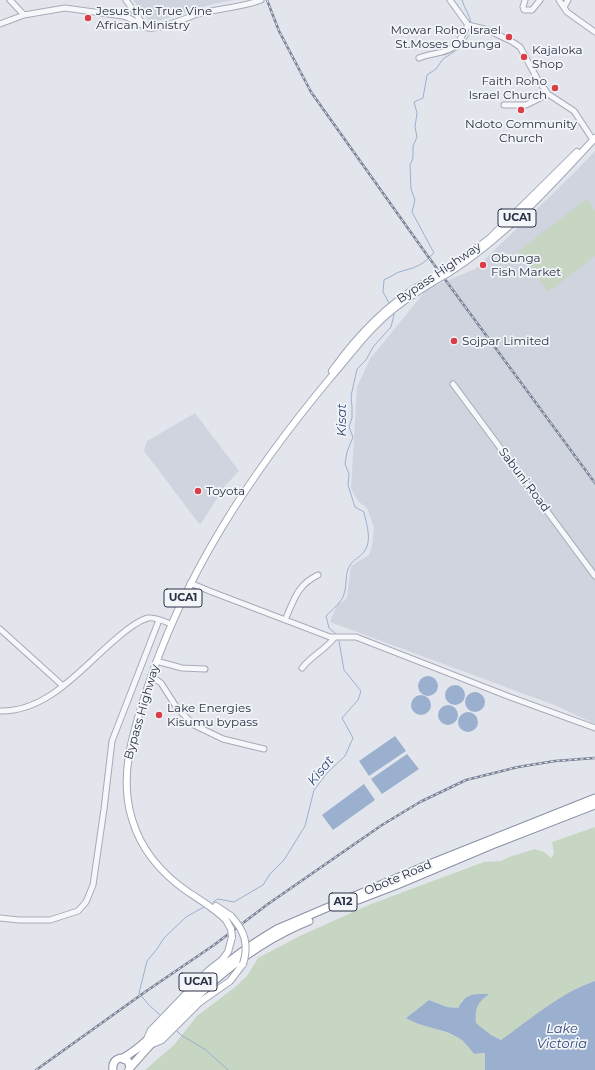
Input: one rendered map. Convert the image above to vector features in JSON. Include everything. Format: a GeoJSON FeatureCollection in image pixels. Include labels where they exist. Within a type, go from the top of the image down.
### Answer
{"type":"FeatureCollection","features":[{"type":"Feature","properties":{"kind":"highway","name":"Obote Road"},"geometry":{"type":"LineString","coordinates":[[129,1070],[148,1043],[186,1000],[224,965],[277,929],[425,866],[595,798]]}},
{"type":"Feature","properties":{"kind":"highway","name":"Obote Road"},"geometry":{"type":"LineString","coordinates":[[123,1058],[148,1043],[226,971],[258,947],[275,937],[298,925],[348,904],[595,805]]}},
{"type":"Feature","properties":{"kind":"highway","name":"A12"},"geometry":{"type":"LineString","coordinates":[[112,1069],[113,1064],[117,1059],[123,1058],[128,1061],[129,1070]]}},
{"type":"Feature","properties":{"kind":"main road","name":"Bypass Highway"},"geometry":{"type":"LineString","coordinates":[[140,836],[134,825],[127,798],[126,769],[135,726],[156,661],[171,624],[207,551],[242,495],[336,364],[369,326],[382,313],[410,291],[447,272],[489,239],[577,152],[594,139]]}},
{"type":"Feature","properties":{"kind":"main road","name":"UCA1"},"geometry":{"type":"LineString","coordinates":[[140,836],[171,875],[182,884],[226,912],[236,922],[245,936],[246,945],[243,964],[238,973],[230,981],[200,1002],[162,1040],[148,1043],[151,1030],[208,971],[222,960],[228,952],[232,937],[231,928],[223,917],[212,907],[174,882],[153,861],[140,836]]}},
{"type":"Feature","properties":{"kind":"street"},"geometry":{"type":"LineString","coordinates":[[10,0],[24,15]]}},
{"type":"Feature","properties":{"kind":"street"},"geometry":{"type":"LineString","coordinates":[[126,0],[145,27]]}},
{"type":"Feature","properties":{"kind":"street"},"geometry":{"type":"LineString","coordinates":[[0,24],[24,15],[68,8],[123,16],[130,18],[145,27],[152,28],[211,11],[261,0]]}},
{"type":"Feature","properties":{"kind":"street"},"geometry":{"type":"LineString","coordinates":[[450,0],[468,25],[488,30],[518,45],[538,80],[548,94],[574,111],[594,139]]}},
{"type":"Feature","properties":{"kind":"street"},"geometry":{"type":"LineString","coordinates":[[525,0],[523,7],[524,10],[530,11],[535,8],[540,0]]}},
{"type":"Feature","properties":{"kind":"street"},"geometry":{"type":"LineString","coordinates":[[559,0],[567,12],[595,32]]}},
{"type":"Feature","properties":{"kind":"street"},"geometry":{"type":"LineString","coordinates":[[564,7],[568,0]]}},
{"type":"Feature","properties":{"kind":"street"},"geometry":{"type":"LineString","coordinates":[[419,58],[453,48],[468,25]]}},
{"type":"Feature","properties":{"kind":"street"},"geometry":{"type":"LineString","coordinates":[[504,105],[526,105],[548,94]]}},
{"type":"Feature","properties":{"kind":"street","name":"Sabuni Road"},"geometry":{"type":"LineString","coordinates":[[453,384],[595,576]]}},
{"type":"Feature","properties":{"kind":"street"},"geometry":{"type":"LineString","coordinates":[[285,620],[294,598],[300,589],[306,581],[318,575]]}},
{"type":"Feature","properties":{"kind":"street"},"geometry":{"type":"LineString","coordinates":[[190,583],[321,634],[334,638],[350,636],[356,637],[510,697],[595,728]]}},
{"type":"Feature","properties":{"kind":"street"},"geometry":{"type":"LineString","coordinates":[[0,711],[24,707],[40,701],[74,678],[106,647],[123,633],[146,618],[152,618],[171,624]]}},
{"type":"Feature","properties":{"kind":"street","name":"Bypass Highway"},"geometry":{"type":"LineString","coordinates":[[0,918],[19,920],[50,920],[78,911],[86,902],[93,885],[112,741],[159,620]]}},
{"type":"Feature","properties":{"kind":"street"},"geometry":{"type":"LineString","coordinates":[[0,629],[63,686]]}},
{"type":"Feature","properties":{"kind":"street"},"geometry":{"type":"LineString","coordinates":[[302,668],[334,638]]}},
{"type":"Feature","properties":{"kind":"street"},"geometry":{"type":"LineString","coordinates":[[156,661],[182,668],[205,669]]}},
{"type":"Feature","properties":{"kind":"street"},"geometry":{"type":"LineString","coordinates":[[151,676],[161,683],[177,708],[194,725],[223,738],[264,749]]}},
{"type":"Feature","properties":{"kind":"shaded area"},"geometry":{"type":"Polygon","coordinates":[[[133,0],[234,0],[213,4],[151,23],[133,0]]]}},
{"type":"Feature","properties":{"kind":"shaded area"},"geometry":{"type":"Polygon","coordinates":[[[595,151],[595,724],[557,706],[330,622],[337,605],[347,597],[351,566],[369,555],[372,546],[374,528],[367,508],[358,501],[351,489],[357,387],[370,359],[427,289],[475,269],[595,151]]]}},
{"type":"Feature","properties":{"kind":"shaded area"},"geometry":{"type":"Polygon","coordinates":[[[195,413],[239,471],[225,486],[200,525],[144,451],[147,441],[195,413]]]}},
{"type":"Feature","properties":{"kind":"green space"},"geometry":{"type":"Polygon","coordinates":[[[587,199],[595,210],[595,256],[548,292],[518,251],[587,199]]]}},
{"type":"Feature","properties":{"kind":"green space"},"geometry":{"type":"Polygon","coordinates":[[[595,827],[595,981],[579,987],[501,1040],[491,1035],[476,1023],[477,1006],[488,994],[462,1000],[458,1008],[447,1007],[429,1000],[406,1018],[458,1037],[474,1054],[486,1053],[485,1070],[145,1070],[174,1045],[197,1016],[234,988],[247,976],[258,958],[302,935],[371,904],[484,862],[501,861],[535,849],[544,852],[551,858],[554,854],[552,842],[595,827]]]}},
{"type":"Feature","properties":{"kind":"water"},"geometry":{"type":"Polygon","coordinates":[[[428,676],[435,679],[438,686],[435,693],[428,696],[421,693],[418,686],[421,679],[428,676]]]}},
{"type":"Feature","properties":{"kind":"water"},"geometry":{"type":"Polygon","coordinates":[[[455,685],[462,688],[465,695],[462,702],[455,705],[448,702],[445,695],[448,688],[455,685]]]}},
{"type":"Feature","properties":{"kind":"water"},"geometry":{"type":"Polygon","coordinates":[[[475,692],[482,695],[485,702],[482,709],[475,712],[468,709],[465,702],[468,695],[475,692]]]}},
{"type":"Feature","properties":{"kind":"water"},"geometry":{"type":"Polygon","coordinates":[[[421,695],[428,698],[431,705],[428,712],[421,715],[414,712],[411,705],[414,698],[421,695]]]}},
{"type":"Feature","properties":{"kind":"water"},"geometry":{"type":"Polygon","coordinates":[[[448,705],[455,708],[458,715],[455,722],[448,725],[441,722],[438,715],[441,708],[448,705]]]}},
{"type":"Feature","properties":{"kind":"water"},"geometry":{"type":"Polygon","coordinates":[[[468,712],[475,715],[478,722],[475,729],[468,732],[461,729],[458,722],[461,715],[468,712]]]}},
{"type":"Feature","properties":{"kind":"water"},"geometry":{"type":"Polygon","coordinates":[[[395,736],[406,751],[369,776],[359,761],[395,736]]]}},
{"type":"Feature","properties":{"kind":"water"},"geometry":{"type":"Polygon","coordinates":[[[407,754],[419,769],[382,794],[371,779],[407,754]]]}},
{"type":"Feature","properties":{"kind":"water"},"geometry":{"type":"Polygon","coordinates":[[[364,784],[375,800],[333,830],[322,815],[364,784]]]}},
{"type":"Feature","properties":{"kind":"water","name":"Lake Victoria"},"geometry":{"type":"Polygon","coordinates":[[[595,981],[595,1070],[485,1070],[485,1053],[474,1054],[459,1038],[406,1018],[429,1000],[447,1007],[458,1008],[464,999],[470,995],[489,994],[479,1003],[476,1013],[476,1023],[491,1035],[501,1040],[558,999],[595,981]]]}},
{"type":"Feature","properties":{"kind":"waterway"},"geometry":{"type":"LineString","coordinates":[[462,0],[471,23]]}},
{"type":"Feature","properties":{"kind":"waterway"},"geometry":{"type":"LineString","coordinates":[[389,303],[383,292],[384,280],[399,272],[423,263],[434,253],[412,212],[415,200],[411,189],[410,165],[413,158],[413,146],[417,137],[415,127],[417,113],[414,102],[423,98],[427,75],[436,69],[443,59],[461,47],[472,31]]}},
{"type":"Feature","properties":{"kind":"waterway","name":"Kisat"},"geometry":{"type":"LineString","coordinates":[[336,634],[329,628],[326,616],[343,597],[348,569],[364,551],[368,541],[368,529],[364,512],[355,507],[348,485],[349,474],[345,464],[347,452],[353,437],[349,427],[352,418],[351,396],[357,369],[366,360],[373,347],[391,327],[394,315],[393,313]]}},
{"type":"Feature","properties":{"kind":"waterway","name":"Kisat"},"geometry":{"type":"LineString","coordinates":[[213,902],[218,899],[234,902],[263,885],[270,874],[284,860],[305,826],[314,790],[327,773],[345,756],[353,738],[342,718],[358,700],[361,691],[344,670],[339,641]]}},
{"type":"Feature","properties":{"kind":"waterway","name":"Kisat"},"geometry":{"type":"LineString","coordinates":[[161,1016],[139,993],[147,961],[164,938],[186,917],[204,907]]}},
{"type":"Feature","properties":{"kind":"waterway","name":"Kisat"},"geometry":{"type":"LineString","coordinates":[[176,1030],[181,1035],[206,1050],[228,1070]]}},
{"type":"Feature","properties":{"kind":"railway"},"geometry":{"type":"LineString","coordinates":[[267,0],[279,31],[311,92],[427,255],[595,483]]}},
{"type":"Feature","properties":{"kind":"railway"},"geometry":{"type":"LineString","coordinates":[[36,1070],[214,945],[268,904],[382,825],[420,802],[466,780],[518,767],[555,761],[595,758]]}},
{"type":"Feature","properties":{"kind":"place","name":"Jesus the True Vine African Ministry"},"geometry":{"type":"Point","coordinates":[88,18]}},
{"type":"Feature","properties":{"kind":"place","name":"Mowar Roho Israel St.Moses Obunga"},"geometry":{"type":"Point","coordinates":[509,37]}},
{"type":"Feature","properties":{"kind":"place","name":"Kajaloka Shop"},"geometry":{"type":"Point","coordinates":[524,57]}},
{"type":"Feature","properties":{"kind":"place","name":"Faith Roho Israel Church"},"geometry":{"type":"Point","coordinates":[555,88]}},
{"type":"Feature","properties":{"kind":"place","name":"Ndoto Community Church"},"geometry":{"type":"Point","coordinates":[521,110]}},
{"type":"Feature","properties":{"kind":"place","name":"Obunga Fish Market"},"geometry":{"type":"Point","coordinates":[483,265]}},
{"type":"Feature","properties":{"kind":"place","name":"Sojpar Limited"},"geometry":{"type":"Point","coordinates":[454,341]}},
{"type":"Feature","properties":{"kind":"place","name":"Toyota"},"geometry":{"type":"Point","coordinates":[198,491]}},
{"type":"Feature","properties":{"kind":"place","name":"Lake Energies Kisumu bypass"},"geometry":{"type":"Point","coordinates":[159,715]}}]}
